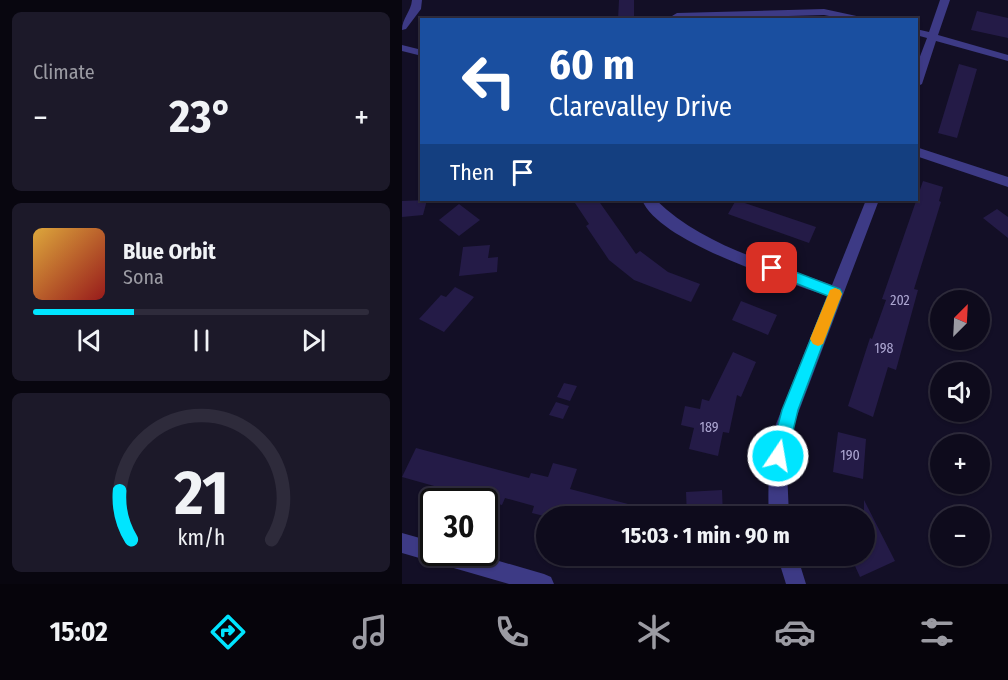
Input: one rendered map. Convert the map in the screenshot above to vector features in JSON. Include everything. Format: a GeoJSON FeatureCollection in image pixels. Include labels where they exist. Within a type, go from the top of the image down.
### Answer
{"type":"FeatureCollection","features":[{"type":"Feature","properties":{"kind":"street"},"geometry":{"type":"LineString","coordinates":[[402,27],[416,9],[417,0]]}},
{"type":"Feature","properties":{"kind":"street"},"geometry":{"type":"LineString","coordinates":[[918,79],[945,0]]}},
{"type":"Feature","properties":{"kind":"street"},"geometry":{"type":"LineString","coordinates":[[677,16],[824,12],[858,18]]}},
{"type":"Feature","properties":{"kind":"street"},"geometry":{"type":"LineString","coordinates":[[918,33],[1008,58]]}},
{"type":"Feature","properties":{"kind":"street"},"geometry":{"type":"LineString","coordinates":[[402,48],[420,52]]}},
{"type":"Feature","properties":{"kind":"street"},"geometry":{"type":"LineString","coordinates":[[918,152],[1008,182]]}},
{"type":"Feature","properties":{"kind":"street"},"geometry":{"type":"LineString","coordinates":[[649,201],[666,219],[682,231],[708,244],[836,293]]}},
{"type":"Feature","properties":{"kind":"street"},"geometry":{"type":"LineString","coordinates":[[778,506],[778,456],[785,424],[872,201]]}},
{"type":"Feature","properties":{"kind":"street"},"geometry":{"type":"LineString","coordinates":[[402,543],[420,548]]}},
{"type":"Feature","properties":{"kind":"street"},"geometry":{"type":"LineString","coordinates":[[482,566],[544,584]]}},
{"type":"Feature","properties":{"kind":"street"},"geometry":{"type":"LineString","coordinates":[[791,566],[796,584]]}},
{"type":"Feature","properties":{"kind":"building"},"geometry":{"type":"Polygon","coordinates":[[[619,0],[634,0],[634,18],[618,18],[619,0]]]}},
{"type":"Feature","properties":{"kind":"building"},"geometry":{"type":"Polygon","coordinates":[[[977,11],[1008,18],[1008,38],[971,30],[977,11]]]}},
{"type":"Feature","properties":{"kind":"building"},"geometry":{"type":"Polygon","coordinates":[[[959,64],[977,69],[957,138],[938,133],[959,64]]]}},
{"type":"Feature","properties":{"kind":"building"},"geometry":{"type":"Polygon","coordinates":[[[923,181],[943,187],[939,201],[941,202],[914,289],[918,290],[896,370],[888,367],[873,417],[848,406],[870,338],[872,339],[886,300],[882,299],[916,201],[918,201],[923,181]]]}},
{"type":"Feature","properties":{"kind":"building"},"geometry":{"type":"Polygon","coordinates":[[[402,201],[427,201],[423,215],[402,217],[402,201]]]}},
{"type":"Feature","properties":{"kind":"building"},"geometry":{"type":"Polygon","coordinates":[[[574,201],[599,201],[636,254],[640,251],[668,272],[700,284],[691,302],[634,280],[609,260],[586,226],[589,224],[574,201]]]}},
{"type":"Feature","properties":{"kind":"building"},"geometry":{"type":"Polygon","coordinates":[[[735,201],[739,201],[816,227],[809,243],[728,214],[735,201]]]}},
{"type":"Feature","properties":{"kind":"building"},"geometry":{"type":"Polygon","coordinates":[[[459,204],[480,220],[459,236],[439,220],[459,204]]]}},
{"type":"Feature","properties":{"kind":"building"},"geometry":{"type":"Polygon","coordinates":[[[997,209],[1008,217],[1008,238],[983,218],[997,209]]]}},
{"type":"Feature","properties":{"kind":"building"},"geometry":{"type":"Polygon","coordinates":[[[490,245],[488,258],[498,257],[497,272],[459,276],[463,247],[490,245]]]}},
{"type":"Feature","properties":{"kind":"building"},"geometry":{"type":"Polygon","coordinates":[[[455,287],[474,297],[444,332],[419,319],[441,295],[446,297],[455,287]]]}},
{"type":"Feature","properties":{"kind":"building"},"geometry":{"type":"Polygon","coordinates":[[[741,301],[777,315],[768,335],[732,320],[741,301]]]}},
{"type":"Feature","properties":{"kind":"building"},"geometry":{"type":"Polygon","coordinates":[[[733,352],[756,362],[741,397],[737,395],[729,433],[723,432],[718,456],[689,449],[694,428],[681,425],[685,406],[700,409],[702,399],[709,401],[733,352]]]}},
{"type":"Feature","properties":{"kind":"building"},"geometry":{"type":"Polygon","coordinates":[[[564,383],[577,386],[570,401],[557,397],[564,383]]]}},
{"type":"Feature","properties":{"kind":"building"},"geometry":{"type":"Polygon","coordinates":[[[556,402],[569,406],[563,419],[549,415],[556,402]]]}},
{"type":"Feature","properties":{"kind":"building"},"geometry":{"type":"Polygon","coordinates":[[[838,432],[866,439],[863,479],[833,472],[838,432]]]}},
{"type":"Feature","properties":{"kind":"building"},"geometry":{"type":"Polygon","coordinates":[[[416,448],[529,478],[531,473],[548,477],[553,463],[577,469],[570,489],[628,504],[627,506],[536,506],[536,514],[532,513],[534,506],[505,498],[502,505],[498,504],[498,488],[441,488],[402,477],[416,448]]]}},
{"type":"Feature","properties":{"kind":"building"},"geometry":{"type":"Polygon","coordinates":[[[722,490],[723,506],[687,506],[686,492],[722,490]]]}},
{"type":"Feature","properties":{"kind":"building"},"geometry":{"type":"Polygon","coordinates":[[[875,522],[895,561],[860,577],[855,566],[875,566],[875,522]]]}},
{"type":"Feature","properties":{"kind":"slow traffic"},"geometry":{"type":"LineString","coordinates":[[818,339],[835,294]]}},
{"type":"Feature","properties":{"kind":"route"},"geometry":{"type":"LineString","coordinates":[[772,268],[836,293],[785,424],[778,456]]}}]}
